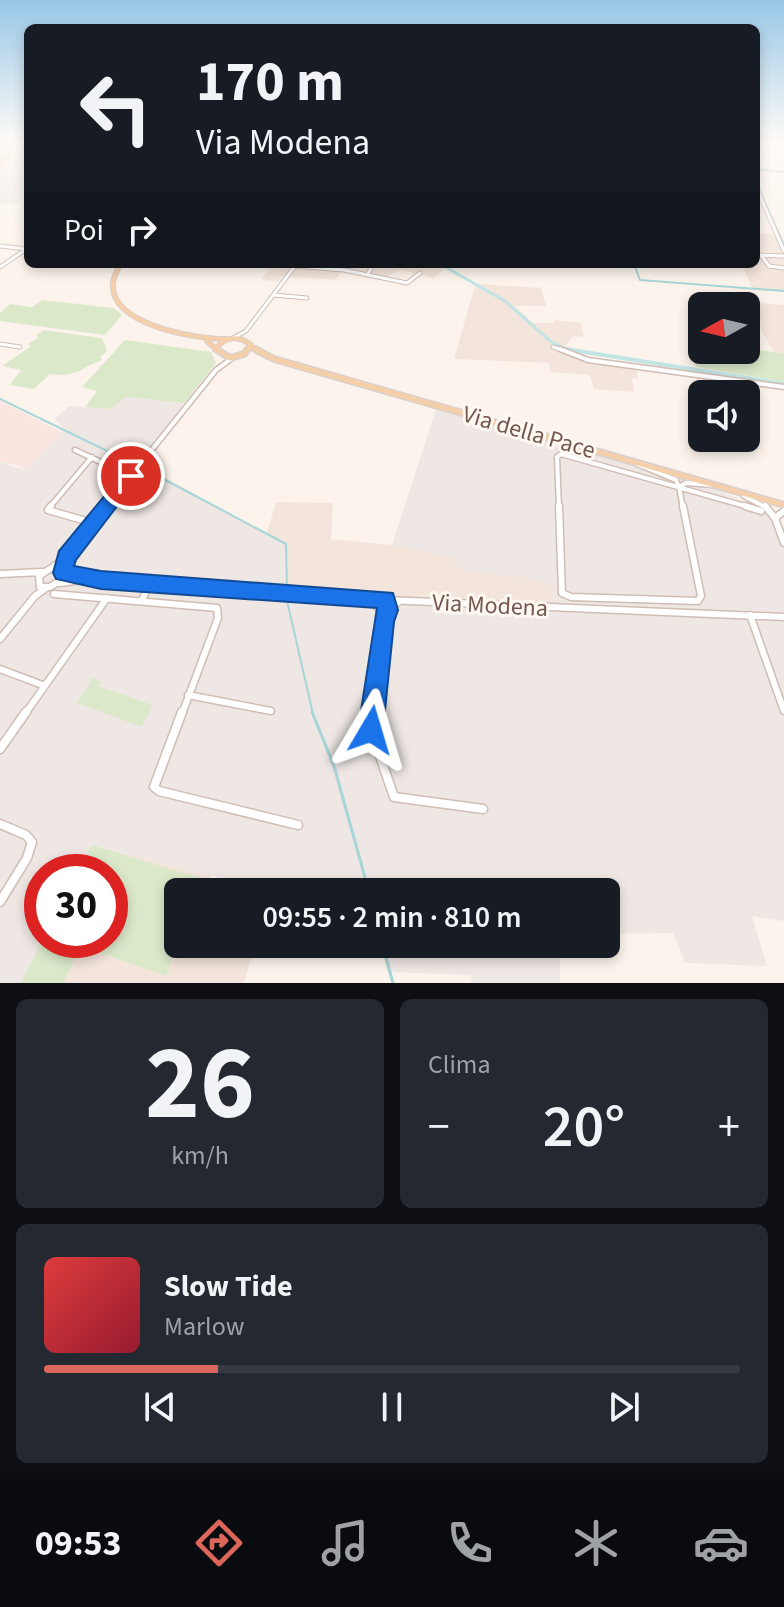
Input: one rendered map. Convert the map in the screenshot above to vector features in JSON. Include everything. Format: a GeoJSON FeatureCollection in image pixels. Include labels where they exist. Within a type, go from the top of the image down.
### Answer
{"type":"FeatureCollection","features":[{"type":"Feature","properties":{"kind":"main road"},"geometry":{"type":"LineString","coordinates":[[118,268],[112,288],[116,301],[124,310],[145,321],[204,339],[247,340],[250,347],[237,357]]}},
{"type":"Feature","properties":{"kind":"main road"},"geometry":{"type":"LineString","coordinates":[[204,339],[221,356]]}},
{"type":"Feature","properties":{"kind":"main road"},"geometry":{"type":"LineString","coordinates":[[216,349],[229,339]]}},
{"type":"Feature","properties":{"kind":"main road","name":"Via della Pace"},"geometry":{"type":"LineString","coordinates":[[250,347],[274,359],[784,508]]}},
{"type":"Feature","properties":{"kind":"main road","name":"Via della Pace"},"geometry":{"type":"LineString","coordinates":[[221,356],[274,359]]}},
{"type":"Feature","properties":{"kind":"street"},"geometry":{"type":"LineString","coordinates":[[760,196],[784,253],[760,255]]}},
{"type":"Feature","properties":{"kind":"street"},"geometry":{"type":"LineString","coordinates":[[0,246],[24,248]]}},
{"type":"Feature","properties":{"kind":"street"},"geometry":{"type":"LineString","coordinates":[[0,267],[24,251]]}},
{"type":"Feature","properties":{"kind":"street"},"geometry":{"type":"LineString","coordinates":[[760,257],[769,266],[784,268]]}},
{"type":"Feature","properties":{"kind":"street"},"geometry":{"type":"LineString","coordinates":[[229,339],[246,331],[294,268]]}},
{"type":"Feature","properties":{"kind":"street"},"geometry":{"type":"LineString","coordinates":[[320,268],[407,283],[420,273]]}},
{"type":"Feature","properties":{"kind":"street"},"geometry":{"type":"LineString","coordinates":[[368,274],[371,268]]}},
{"type":"Feature","properties":{"kind":"street"},"geometry":{"type":"LineString","coordinates":[[273,295],[307,298]]}},
{"type":"Feature","properties":{"kind":"street"},"geometry":{"type":"LineString","coordinates":[[246,331],[247,340]]}},
{"type":"Feature","properties":{"kind":"street"},"geometry":{"type":"LineString","coordinates":[[0,344],[20,347]]}},
{"type":"Feature","properties":{"kind":"street"},"geometry":{"type":"LineString","coordinates":[[553,347],[588,360],[784,387]]}},
{"type":"Feature","properties":{"kind":"street"},"geometry":{"type":"LineString","coordinates":[[0,574],[43,572],[66,557],[216,370],[221,356]]}},
{"type":"Feature","properties":{"kind":"street"},"geometry":{"type":"LineString","coordinates":[[216,370],[237,357]]}},
{"type":"Feature","properties":{"kind":"street"},"geometry":{"type":"LineString","coordinates":[[75,450],[131,476]]}},
{"type":"Feature","properties":{"kind":"street"},"geometry":{"type":"LineString","coordinates":[[637,464],[676,480],[679,487],[700,599],[694,602],[571,597],[560,590],[557,457],[568,454],[679,487],[761,511]]}},
{"type":"Feature","properties":{"kind":"street"},"geometry":{"type":"LineString","coordinates":[[92,457],[48,510],[93,523]]}},
{"type":"Feature","properties":{"kind":"street"},"geometry":{"type":"LineString","coordinates":[[679,487],[686,483],[713,485]]}},
{"type":"Feature","properties":{"kind":"street"},"geometry":{"type":"LineString","coordinates":[[732,491],[763,505],[775,518],[784,543]]}},
{"type":"Feature","properties":{"kind":"street"},"geometry":{"type":"LineString","coordinates":[[775,518],[784,508]]}},
{"type":"Feature","properties":{"kind":"street"},"geometry":{"type":"LineString","coordinates":[[56,584],[66,557]]}},
{"type":"Feature","properties":{"kind":"street","name":"Via Modena"},"geometry":{"type":"LineString","coordinates":[[53,567],[87,579],[150,584],[386,600],[784,617]]}},
{"type":"Feature","properties":{"kind":"street"},"geometry":{"type":"LineString","coordinates":[[0,639],[35,596],[43,572]]}},
{"type":"Feature","properties":{"kind":"street"},"geometry":{"type":"LineString","coordinates":[[24,575],[46,588]]}},
{"type":"Feature","properties":{"kind":"street","name":"Via Modena"},"geometry":{"type":"LineString","coordinates":[[35,596],[56,584],[87,579]]}},
{"type":"Feature","properties":{"kind":"street"},"geometry":{"type":"LineString","coordinates":[[142,600],[150,584]]}},
{"type":"Feature","properties":{"kind":"street"},"geometry":{"type":"LineString","coordinates":[[54,594],[210,606],[218,610],[218,618],[155,781],[155,789],[298,825]]}},
{"type":"Feature","properties":{"kind":"street"},"geometry":{"type":"LineString","coordinates":[[0,749],[107,598]]}},
{"type":"Feature","properties":{"kind":"street"},"geometry":{"type":"LineString","coordinates":[[370,599],[384,610]]}},
{"type":"Feature","properties":{"kind":"street"},"geometry":{"type":"LineString","coordinates":[[386,600],[371,730],[394,797],[483,809]]}},
{"type":"Feature","properties":{"kind":"street"},"geometry":{"type":"LineString","coordinates":[[384,610],[400,600]]}},
{"type":"Feature","properties":{"kind":"street"},"geometry":{"type":"LineString","coordinates":[[631,600],[633,611]]}},
{"type":"Feature","properties":{"kind":"street"},"geometry":{"type":"LineString","coordinates":[[750,615],[784,711]]}},
{"type":"Feature","properties":{"kind":"street"},"geometry":{"type":"LineString","coordinates":[[0,669],[45,686]]}},
{"type":"Feature","properties":{"kind":"street"},"geometry":{"type":"LineString","coordinates":[[188,695],[271,711]]}},
{"type":"Feature","properties":{"kind":"street"},"geometry":{"type":"LineString","coordinates":[[0,824],[26,835],[32,842],[27,858],[0,902]]}},
{"type":"Feature","properties":{"kind":"shaded area"},"geometry":{"type":"Polygon","coordinates":[[[0,186],[24,186],[24,199],[15,205],[0,203],[0,186]]]}},
{"type":"Feature","properties":{"kind":"shaded area"},"geometry":{"type":"Polygon","coordinates":[[[760,233],[776,235],[784,245],[784,292],[753,290],[744,268],[760,268],[760,233]]]}},
{"type":"Feature","properties":{"kind":"shaded area"},"geometry":{"type":"Polygon","coordinates":[[[269,268],[445,268],[434,278],[401,270],[383,278],[343,270],[335,280],[282,276],[277,282],[262,279],[269,268]]]}},
{"type":"Feature","properties":{"kind":"shaded area"},"geometry":{"type":"Polygon","coordinates":[[[479,284],[541,288],[546,306],[515,306],[533,323],[553,323],[555,320],[581,323],[584,337],[573,336],[561,353],[591,361],[637,367],[638,379],[632,378],[634,392],[594,389],[590,375],[550,372],[549,363],[454,359],[474,289],[479,284]]]}},
{"type":"Feature","properties":{"kind":"shaded area"},"geometry":{"type":"Polygon","coordinates":[[[760,303],[784,305],[784,353],[774,352],[761,330],[760,303]]]}},
{"type":"Feature","properties":{"kind":"shaded area"},"geometry":{"type":"Polygon","coordinates":[[[125,397],[184,403],[140,464],[286,545],[286,596],[554,607],[553,585],[521,577],[464,571],[451,557],[392,545],[438,403],[552,433],[767,510],[784,549],[784,921],[752,916],[767,966],[685,963],[673,933],[620,934],[620,878],[220,878],[92,845],[88,854],[24,854],[24,958],[37,958],[25,983],[0,983],[0,462],[25,470],[64,429],[55,419],[69,406],[112,409],[125,397]]]}},
{"type":"Feature","properties":{"kind":"shaded area"},"geometry":{"type":"Polygon","coordinates":[[[0,401],[61,432],[25,470],[0,462],[0,401]]]}},
{"type":"Feature","properties":{"kind":"shaded area"},"geometry":{"type":"Polygon","coordinates":[[[276,502],[333,503],[331,539],[392,545],[451,557],[464,571],[521,577],[554,585],[554,607],[285,596],[286,546],[267,533],[276,502]]]}},
{"type":"Feature","properties":{"kind":"shaded area"},"geometry":{"type":"Polygon","coordinates":[[[92,845],[128,854],[98,854],[92,845]]]}},
{"type":"Feature","properties":{"kind":"shaded area"},"geometry":{"type":"Polygon","coordinates":[[[128,854],[212,875],[211,878],[164,878],[164,958],[251,958],[244,983],[25,983],[37,958],[128,958],[128,854]]]}},
{"type":"Feature","properties":{"kind":"shaded area"},"geometry":{"type":"Polygon","coordinates":[[[384,958],[560,958],[560,983],[472,983],[471,975],[388,972],[384,958]]]}},
{"type":"Feature","properties":{"kind":"green space"},"geometry":{"type":"Polygon","coordinates":[[[42,300],[114,308],[122,315],[105,335],[0,321],[0,313],[10,304],[32,307],[42,300]]]}},
{"type":"Feature","properties":{"kind":"green space"},"geometry":{"type":"Polygon","coordinates":[[[43,330],[102,338],[107,351],[100,357],[102,360],[78,372],[50,374],[34,389],[10,385],[21,370],[2,366],[31,346],[28,344],[43,330]]]}},
{"type":"Feature","properties":{"kind":"green space"},"geometry":{"type":"Polygon","coordinates":[[[125,340],[211,352],[216,363],[184,403],[125,397],[112,409],[85,407],[97,391],[82,387],[125,340]]]}},
{"type":"Feature","properties":{"kind":"green space"},"geometry":{"type":"Polygon","coordinates":[[[760,350],[784,353],[784,382],[696,367],[695,364],[760,364],[760,350]]]}},
{"type":"Feature","properties":{"kind":"green space"},"geometry":{"type":"Polygon","coordinates":[[[93,678],[101,681],[98,686],[152,705],[142,727],[77,703],[93,678]]]}},
{"type":"Feature","properties":{"kind":"green space"},"geometry":{"type":"Polygon","coordinates":[[[92,845],[121,854],[87,854],[92,845]]]}},
{"type":"Feature","properties":{"kind":"green space"},"geometry":{"type":"Polygon","coordinates":[[[128,856],[200,878],[164,878],[164,958],[173,958],[166,976],[115,958],[128,958],[128,856]]]}},
{"type":"Feature","properties":{"kind":"green space"},"geometry":{"type":"Polygon","coordinates":[[[34,958],[75,958],[63,983],[21,983],[34,958]]]}},
{"type":"Feature","properties":{"kind":"waterway"},"geometry":{"type":"LineString","coordinates":[[760,191],[783,243]]}},
{"type":"Feature","properties":{"kind":"waterway"},"geometry":{"type":"LineString","coordinates":[[447,268],[505,301],[550,341],[566,349]]}},
{"type":"Feature","properties":{"kind":"waterway"},"geometry":{"type":"LineString","coordinates":[[636,268],[640,280],[784,291]]}},
{"type":"Feature","properties":{"kind":"waterway"},"geometry":{"type":"LineString","coordinates":[[566,349],[784,384]]}},
{"type":"Feature","properties":{"kind":"waterway"},"geometry":{"type":"LineString","coordinates":[[566,349],[570,351]]}},
{"type":"Feature","properties":{"kind":"waterway"},"geometry":{"type":"LineString","coordinates":[[0,399],[136,465]]}},
{"type":"Feature","properties":{"kind":"waterway"},"geometry":{"type":"LineString","coordinates":[[143,468],[286,544],[287,589]]}},
{"type":"Feature","properties":{"kind":"waterway"},"geometry":{"type":"LineString","coordinates":[[287,601],[313,714]]}},
{"type":"Feature","properties":{"kind":"waterway"},"geometry":{"type":"LineString","coordinates":[[312,712],[334,766],[365,878]]}},
{"type":"Feature","properties":{"kind":"waterway"},"geometry":{"type":"LineString","coordinates":[[386,958],[393,983]]}},
{"type":"Feature","properties":{"kind":"route"},"geometry":{"type":"LineString","coordinates":[[131,476],[66,557],[63,573],[87,579],[386,600],[388,610],[383,622],[371,730]]}}]}
